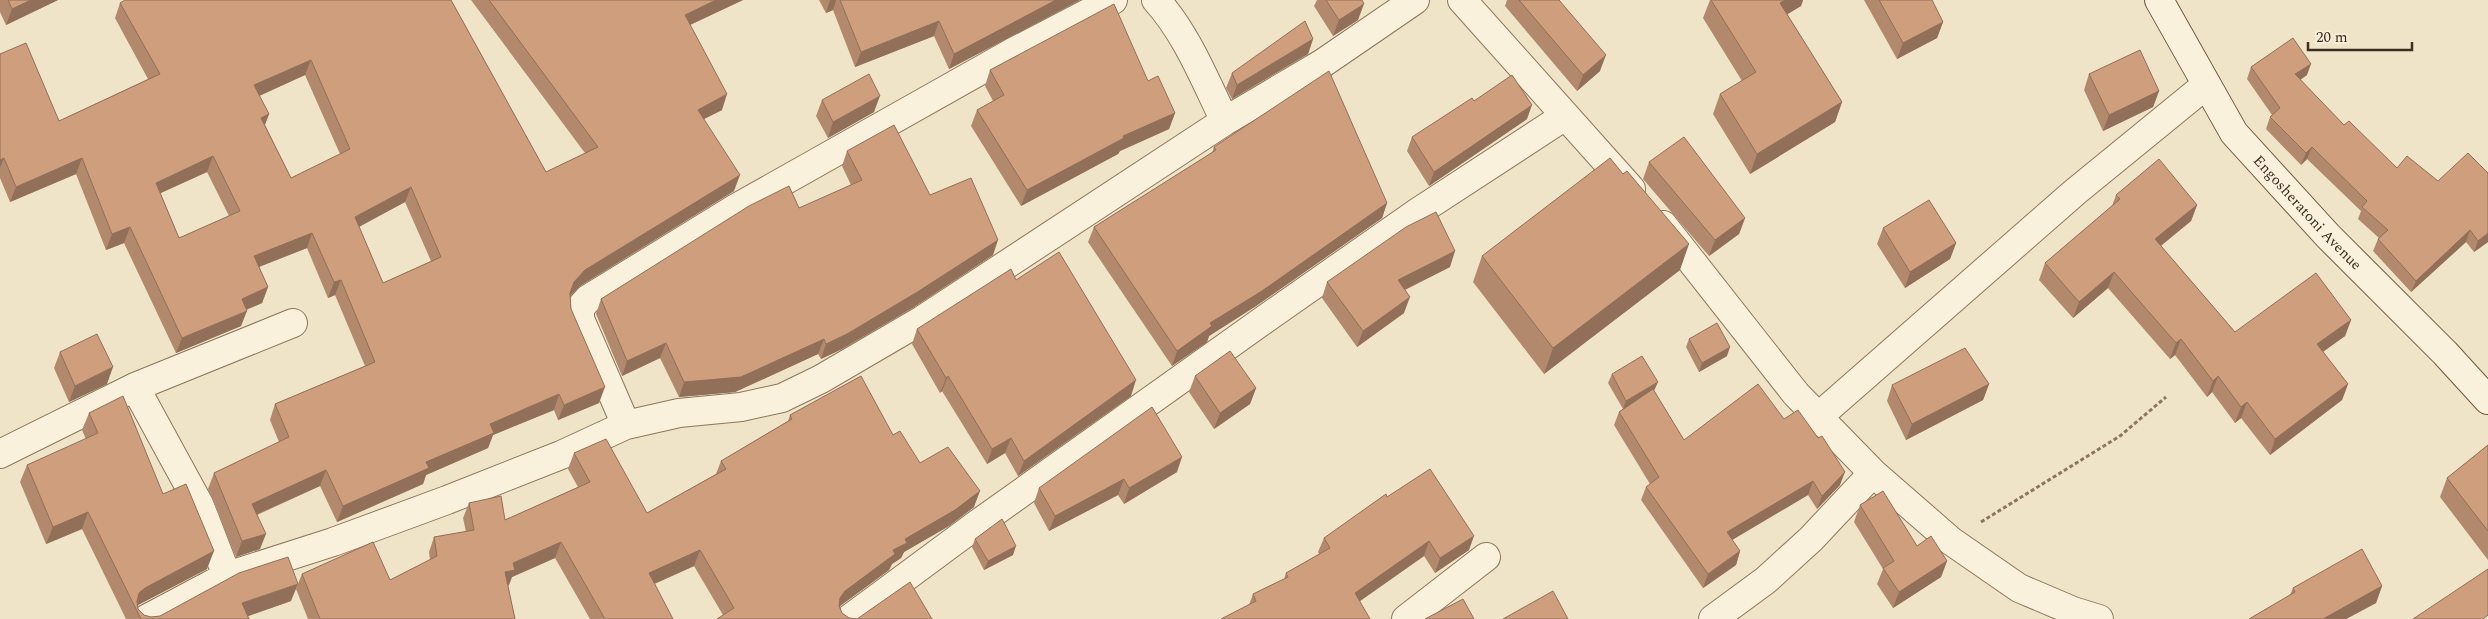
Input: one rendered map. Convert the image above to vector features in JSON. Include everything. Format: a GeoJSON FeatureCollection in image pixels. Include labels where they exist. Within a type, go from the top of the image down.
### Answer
{"type":"FeatureCollection","features":[{"type":"Feature","properties":{"kind":"street"},"geometry":{"type":"LineString","coordinates":[[626,425],[580,319],[580,308],[588,298],[736,208],[1013,52],[1113,0]]}},
{"type":"Feature","properties":{"kind":"street"},"geometry":{"type":"LineString","coordinates":[[1156,0],[1166,11],[1184,41],[1226,121]]}},
{"type":"Feature","properties":{"kind":"street"},"geometry":{"type":"LineString","coordinates":[[146,619],[227,576],[333,542],[447,500],[561,455],[626,425],[679,413],[740,407],[782,398],[821,379],[922,320],[1226,121],[1323,63],[1414,0]]}},
{"type":"Feature","properties":{"kind":"street"},"geometry":{"type":"LineString","coordinates":[[1462,0],[1674,237],[1796,394],[1873,473],[1951,541],[2019,588],[2069,615],[2099,619]]}},
{"type":"Feature","properties":{"kind":"street","name":"Engosheratoni Avenue"},"geometry":{"type":"LineString","coordinates":[[2159,0],[2234,133],[2328,236],[2445,353],[2488,400]]}},
{"type":"Feature","properties":{"kind":"street"},"geometry":{"type":"LineString","coordinates":[[1818,417],[2075,192],[2206,86]]}},
{"type":"Feature","properties":{"kind":"street"},"geometry":{"type":"LineString","coordinates":[[849,619],[976,525],[1275,312],[1418,212],[1565,116]]}},
{"type":"Feature","properties":{"kind":"street"},"geometry":{"type":"LineString","coordinates":[[0,454],[135,387],[293,323]]}},
{"type":"Feature","properties":{"kind":"street"},"geometry":{"type":"LineString","coordinates":[[135,387],[200,506],[227,576]]}},
{"type":"Feature","properties":{"kind":"street"},"geometry":{"type":"LineString","coordinates":[[1713,619],[1766,580],[1811,540],[1873,473]]}},
{"type":"Feature","properties":{"kind":"street"},"geometry":{"type":"LineString","coordinates":[[1406,619],[1486,557]]}},
{"type":"Feature","properties":{"kind":"path"},"geometry":{"type":"LineString","coordinates":[[1951,541],[2120,436],[2166,397]]}},
{"type":"Feature","properties":{"kind":"building"},"geometry":{"type":"Polygon","coordinates":[[[8,0],[31,0],[12,9],[8,0]]]}},
{"type":"Feature","properties":{"kind":"building"},"geometry":{"type":"Polygon","coordinates":[[[125,0],[451,0],[546,172],[598,147],[489,0],[716,0],[685,15],[727,94],[698,110],[740,175],[585,270],[574,282],[570,293],[571,309],[605,387],[564,405],[559,394],[490,424],[494,433],[426,462],[429,468],[343,506],[326,470],[252,504],[266,534],[242,541],[214,473],[289,437],[275,404],[375,362],[341,280],[334,282],[312,233],[254,256],[268,287],[242,299],[247,311],[182,338],[130,227],[112,234],[82,158],[16,187],[4,158],[0,160],[0,54],[26,43],[59,121],[160,74],[120,3],[125,0]],[[311,60],[254,85],[269,114],[261,118],[291,178],[350,149],[311,60]],[[213,156],[156,183],[179,238],[240,211],[213,156]],[[411,187],[355,217],[383,283],[441,257],[411,187]]]}},
{"type":"Feature","properties":{"kind":"building"},"geometry":{"type":"Polygon","coordinates":[[[840,0],[1056,0],[954,54],[939,21],[861,52],[840,0]]]}},
{"type":"Feature","properties":{"kind":"building"},"geometry":{"type":"Polygon","coordinates":[[[1326,0],[1362,0],[1364,4],[1339,20],[1326,0]]]}},
{"type":"Feature","properties":{"kind":"building"},"geometry":{"type":"Polygon","coordinates":[[[1519,0],[1559,0],[1606,55],[1583,75],[1519,0]]]}},
{"type":"Feature","properties":{"kind":"building"},"geometry":{"type":"Polygon","coordinates":[[[1711,0],[1785,0],[1780,3],[1842,102],[1757,154],[1720,94],[1756,72],[1711,0]]]}},
{"type":"Feature","properties":{"kind":"building"},"geometry":{"type":"Polygon","coordinates":[[[1879,0],[1932,0],[1943,22],[1903,43],[1879,0]]]}},
{"type":"Feature","properties":{"kind":"building"},"geometry":{"type":"Polygon","coordinates":[[[1114,4],[1148,81],[1158,76],[1175,113],[1123,136],[1124,138],[1027,190],[977,110],[1004,95],[990,70],[1114,4]]]}},
{"type":"Feature","properties":{"kind":"building"},"geometry":{"type":"Polygon","coordinates":[[[1305,21],[1313,39],[1237,85],[1232,73],[1305,21]]]}},
{"type":"Feature","properties":{"kind":"building"},"geometry":{"type":"Polygon","coordinates":[[[2293,38],[2311,64],[2295,74],[2344,125],[2349,121],[2397,168],[2407,156],[2438,181],[2468,153],[2488,173],[2488,233],[2478,241],[2470,230],[2416,281],[2378,239],[2388,230],[2362,207],[2367,201],[2312,147],[2306,153],[2270,117],[2280,108],[2251,67],[2293,38]]]}},
{"type":"Feature","properties":{"kind":"building"},"geometry":{"type":"Polygon","coordinates":[[[2140,50],[2159,91],[2109,115],[2089,74],[2140,50]]]}},
{"type":"Feature","properties":{"kind":"building"},"geometry":{"type":"Polygon","coordinates":[[[1329,71],[1387,203],[1262,291],[1210,323],[1212,326],[1177,351],[1094,227],[1216,150],[1214,147],[1329,71]]]}},
{"type":"Feature","properties":{"kind":"building"},"geometry":{"type":"Polygon","coordinates":[[[869,74],[880,96],[833,122],[822,100],[869,74]]]}},
{"type":"Feature","properties":{"kind":"building"},"geometry":{"type":"Polygon","coordinates":[[[1512,75],[1532,105],[1434,172],[1412,137],[1472,98],[1474,101],[1512,75]]]}},
{"type":"Feature","properties":{"kind":"building"},"geometry":{"type":"Polygon","coordinates":[[[894,125],[930,195],[971,178],[998,240],[919,291],[847,334],[826,344],[824,339],[741,377],[684,382],[666,343],[627,361],[601,299],[749,206],[789,186],[799,208],[862,180],[847,151],[894,125]]]}},
{"type":"Feature","properties":{"kind":"building"},"geometry":{"type":"Polygon","coordinates":[[[1684,137],[1745,218],[1715,240],[1649,162],[1684,137]]]}},
{"type":"Feature","properties":{"kind":"building"},"geometry":{"type":"Polygon","coordinates":[[[1610,158],[1623,174],[1627,171],[1689,244],[1553,348],[1482,256],[1610,158]]]}},
{"type":"Feature","properties":{"kind":"building"},"geometry":{"type":"Polygon","coordinates":[[[2159,159],[2197,205],[2155,239],[2235,332],[2316,273],[2351,320],[2317,344],[2348,384],[2275,439],[2247,402],[2241,407],[2218,376],[2213,381],[2181,339],[2176,343],[2114,272],[2079,302],[2045,263],[2120,199],[2116,195],[2159,159]]]}},
{"type":"Feature","properties":{"kind":"building"},"geometry":{"type":"Polygon","coordinates":[[[1929,200],[1956,243],[1910,272],[1883,228],[1929,200]]]}},
{"type":"Feature","properties":{"kind":"building"},"geometry":{"type":"Polygon","coordinates":[[[1436,212],[1455,251],[1398,280],[1410,297],[1363,331],[1327,282],[1406,227],[1436,212]]]}},
{"type":"Feature","properties":{"kind":"building"},"geometry":{"type":"Polygon","coordinates":[[[1059,252],[1136,380],[1024,461],[1011,438],[992,449],[917,329],[1011,269],[1016,280],[1059,252]]]}},
{"type":"Feature","properties":{"kind":"building"},"geometry":{"type":"Polygon","coordinates":[[[1717,323],[1730,347],[1702,363],[1689,339],[1717,323]]]}},
{"type":"Feature","properties":{"kind":"building"},"geometry":{"type":"Polygon","coordinates":[[[97,334],[113,367],[75,386],[60,352],[97,334]]]}},
{"type":"Feature","properties":{"kind":"building"},"geometry":{"type":"Polygon","coordinates":[[[1965,348],[1989,384],[1912,424],[1892,385],[1965,348]]]}},
{"type":"Feature","properties":{"kind":"building"},"geometry":{"type":"Polygon","coordinates":[[[1230,351],[1256,388],[1220,413],[1195,376],[1230,351]]]}},
{"type":"Feature","properties":{"kind":"building"},"geometry":{"type":"Polygon","coordinates":[[[1642,356],[1658,382],[1626,401],[1612,374],[1642,356]]]}},
{"type":"Feature","properties":{"kind":"building"},"geometry":{"type":"Polygon","coordinates":[[[861,376],[893,435],[900,431],[920,463],[948,447],[980,491],[955,510],[905,539],[907,543],[893,550],[895,554],[845,591],[840,598],[839,606],[842,613],[849,618],[857,619],[717,619],[734,608],[700,550],[649,573],[673,619],[605,619],[561,542],[513,563],[515,570],[505,572],[515,619],[320,619],[302,574],[373,542],[390,580],[437,556],[434,537],[474,530],[469,503],[501,496],[505,520],[590,482],[574,453],[606,439],[647,513],[726,469],[721,461],[792,419],[790,415],[861,376]]]}},
{"type":"Feature","properties":{"kind":"building"},"geometry":{"type":"Polygon","coordinates":[[[1758,384],[1784,419],[1798,410],[1818,438],[1822,436],[1845,472],[1822,496],[1813,481],[1727,532],[1740,551],[1708,574],[1646,487],[1659,477],[1619,412],[1653,389],[1684,440],[1758,384]]]}},
{"type":"Feature","properties":{"kind":"building"},"geometry":{"type":"Polygon","coordinates":[[[123,396],[163,494],[186,484],[214,551],[145,588],[139,593],[138,609],[144,615],[151,617],[160,616],[239,573],[288,557],[298,584],[242,603],[249,619],[141,619],[88,512],[53,527],[27,465],[98,433],[89,413],[123,396]]]}},
{"type":"Feature","properties":{"kind":"building"},"geometry":{"type":"Polygon","coordinates":[[[1152,407],[1182,457],[1129,488],[1124,479],[1055,516],[1039,488],[1152,407]]]}},
{"type":"Feature","properties":{"kind":"building"},"geometry":{"type":"Polygon","coordinates":[[[2488,445],[2488,531],[2447,478],[2488,445]]]}},
{"type":"Feature","properties":{"kind":"building"},"geometry":{"type":"Polygon","coordinates":[[[1430,469],[1474,536],[1440,558],[1429,541],[1355,593],[1370,619],[1221,619],[1256,601],[1253,594],[1288,577],[1286,573],[1330,548],[1324,538],[1386,494],[1387,497],[1430,469]]]}},
{"type":"Feature","properties":{"kind":"building"},"geometry":{"type":"Polygon","coordinates":[[[1883,491],[1917,546],[1931,536],[1947,561],[1899,592],[1883,568],[1894,561],[1860,505],[1883,491]]]}},
{"type":"Feature","properties":{"kind":"building"},"geometry":{"type":"Polygon","coordinates":[[[1002,519],[1016,546],[988,561],[975,539],[1002,519]]]}},
{"type":"Feature","properties":{"kind":"building"},"geometry":{"type":"Polygon","coordinates":[[[2362,549],[2382,586],[2323,619],[2249,619],[2295,592],[2293,588],[2362,549]]]}},
{"type":"Feature","properties":{"kind":"building"},"geometry":{"type":"Polygon","coordinates":[[[2488,569],[2488,615],[2483,619],[2413,619],[2488,569]]]}},
{"type":"Feature","properties":{"kind":"building"},"geometry":{"type":"Polygon","coordinates":[[[910,582],[932,619],[857,619],[910,582]]]}},
{"type":"Feature","properties":{"kind":"building"},"geometry":{"type":"Polygon","coordinates":[[[1553,591],[1568,619],[1503,619],[1553,591]]]}},
{"type":"Feature","properties":{"kind":"building"},"geometry":{"type":"Polygon","coordinates":[[[1463,599],[1474,619],[1425,619],[1463,599]]]}}]}
